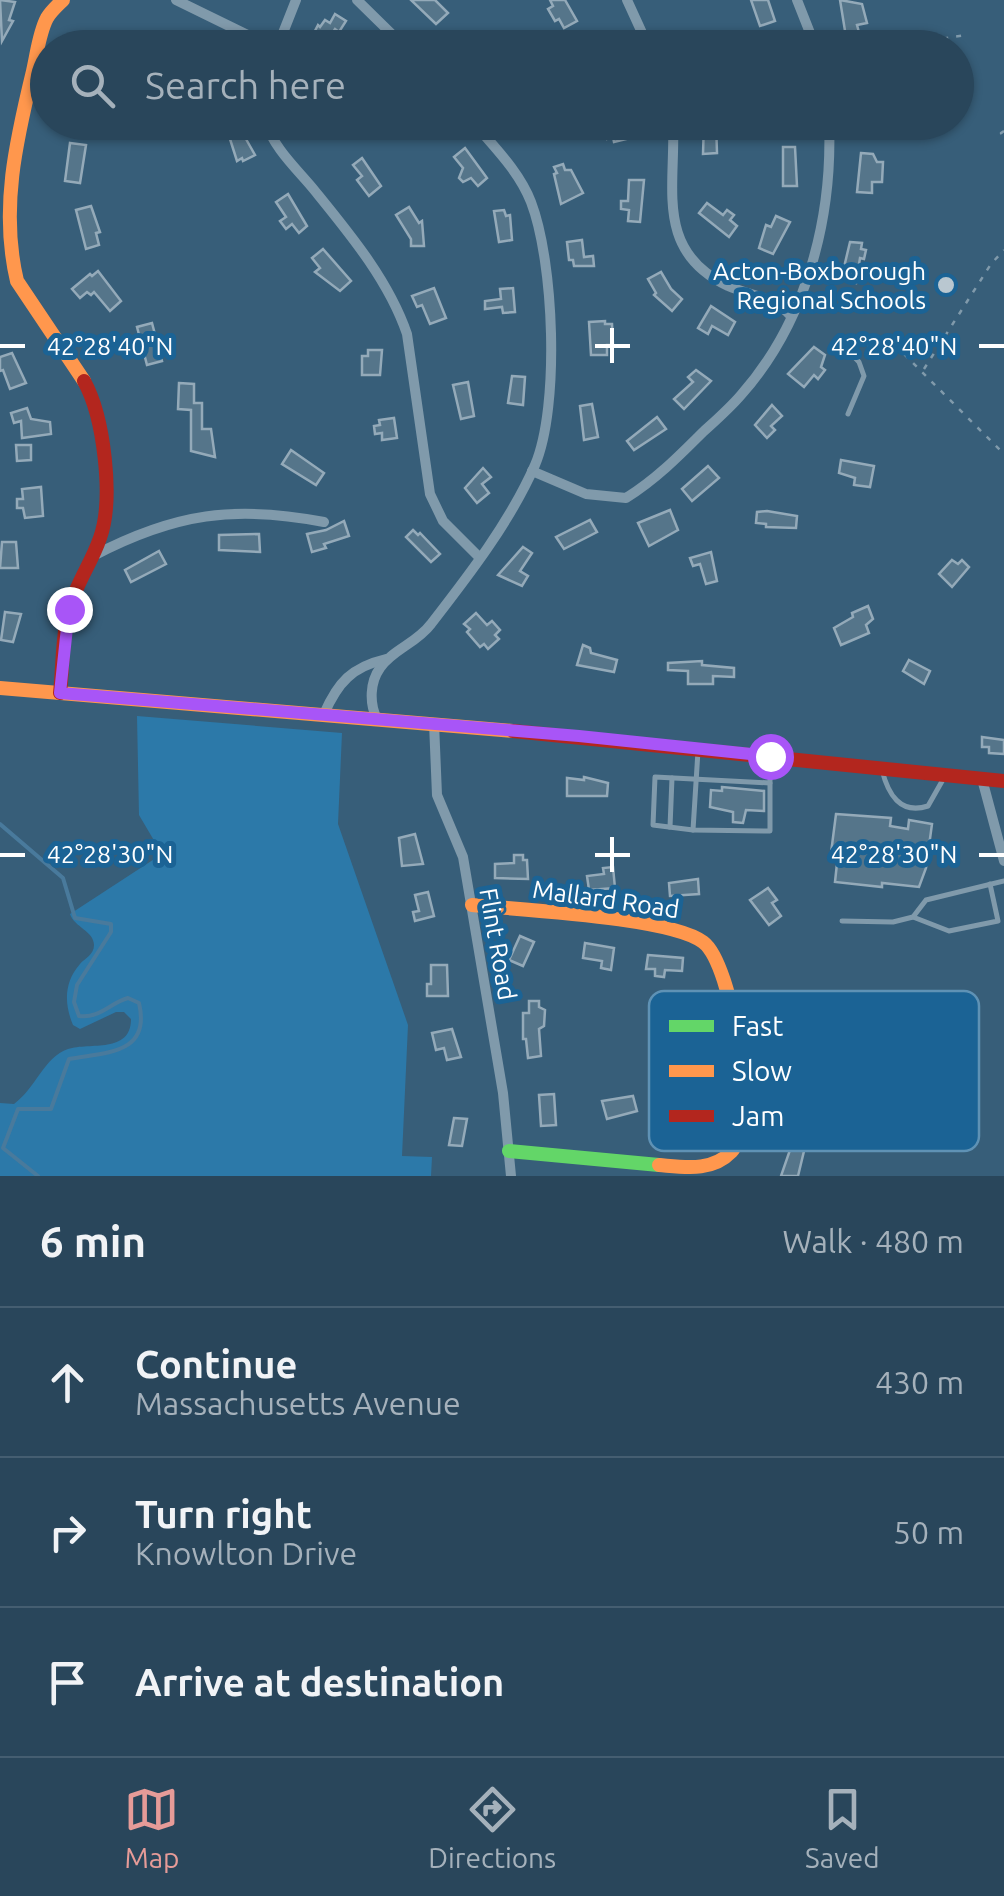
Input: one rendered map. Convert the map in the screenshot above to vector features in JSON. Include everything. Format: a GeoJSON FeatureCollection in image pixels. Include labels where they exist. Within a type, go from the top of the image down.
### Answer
{"type":"FeatureCollection","features":[{"type":"Feature","properties":{"kind":"street"},"geometry":{"type":"LineString","coordinates":[[45,30],[48,18],[63,0]]}},
{"type":"Feature","properties":{"kind":"street"},"geometry":{"type":"LineString","coordinates":[[176,0],[238,30]]}},
{"type":"Feature","properties":{"kind":"street"},"geometry":{"type":"LineString","coordinates":[[283,30],[296,0]]}},
{"type":"Feature","properties":{"kind":"street"},"geometry":{"type":"LineString","coordinates":[[357,0],[388,30]]}},
{"type":"Feature","properties":{"kind":"street"},"geometry":{"type":"LineString","coordinates":[[626,0],[640,30]]}},
{"type":"Feature","properties":{"kind":"street"},"geometry":{"type":"LineString","coordinates":[[797,0],[809,30]]}},
{"type":"Feature","properties":{"kind":"street"},"geometry":{"type":"LineString","coordinates":[[30,82],[8,190],[17,280],[96,403],[103,434],[106,492],[101,536],[69,609],[60,693]]}},
{"type":"Feature","properties":{"kind":"street"},"geometry":{"type":"LineString","coordinates":[[276,140],[356,242],[399,312],[407,334],[430,494],[442,521],[479,557]]}},
{"type":"Feature","properties":{"kind":"street"},"geometry":{"type":"LineString","coordinates":[[324,714],[343,678],[356,668],[406,648],[430,626],[510,511],[532,471],[546,428],[552,357],[540,236],[532,202],[517,175],[488,140]]}},
{"type":"Feature","properties":{"kind":"street"},"geometry":{"type":"LineString","coordinates":[[674,140],[670,198],[681,240],[712,277],[733,288],[768,297],[790,315]]}},
{"type":"Feature","properties":{"kind":"street"},"geometry":{"type":"LineString","coordinates":[[532,471],[586,494],[626,498],[654,479],[742,394],[785,330],[810,270],[826,206],[828,140]]}},
{"type":"Feature","properties":{"kind":"street"},"geometry":{"type":"LineString","coordinates":[[92,556],[206,514],[262,512],[324,522]]}},
{"type":"Feature","properties":{"kind":"street"},"geometry":{"type":"LineString","coordinates":[[377,719],[372,697],[376,672],[387,658]]}},
{"type":"Feature","properties":{"kind":"street"},"geometry":{"type":"LineString","coordinates":[[0,688],[698,748],[1004,781]]}},
{"type":"Feature","properties":{"kind":"street","name":"Flint Road"},"geometry":{"type":"LineString","coordinates":[[434,724],[437,795],[463,857],[503,1093],[511,1176]]}},
{"type":"Feature","properties":{"kind":"street"},"geometry":{"type":"LineString","coordinates":[[982,779],[1004,861]]}},
{"type":"Feature","properties":{"kind":"street","name":"Mallard Road"},"geometry":{"type":"LineString","coordinates":[[472,906],[680,930],[708,945],[717,958],[726,991]]}},
{"type":"Feature","properties":{"kind":"street","name":"Mallard Road"},"geometry":{"type":"LineString","coordinates":[[509,1151],[674,1166],[708,1166],[731,1151]]}},
{"type":"Feature","properties":{"kind":"lane"},"geometry":{"type":"LineString","coordinates":[[841,343],[859,362],[864,376],[848,414]]}},
{"type":"Feature","properties":{"kind":"lane"},"geometry":{"type":"LineString","coordinates":[[693,830],[698,748]]}},
{"type":"Feature","properties":{"kind":"lane"},"geometry":{"type":"LineString","coordinates":[[770,756],[770,783],[770,832],[653,825],[655,776],[770,783]]}},
{"type":"Feature","properties":{"kind":"lane"},"geometry":{"type":"LineString","coordinates":[[881,768],[894,800],[913,809],[928,806],[946,775]]}},
{"type":"Feature","properties":{"kind":"lane"},"geometry":{"type":"LineString","coordinates":[[670,827],[672,778]]}},
{"type":"Feature","properties":{"kind":"lane"},"geometry":{"type":"LineString","coordinates":[[913,917],[926,900],[1004,880]]}},
{"type":"Feature","properties":{"kind":"lane"},"geometry":{"type":"LineString","coordinates":[[842,921],[893,922],[913,917],[949,931],[998,922],[990,884]]}},
{"type":"Feature","properties":{"kind":"path"},"geometry":{"type":"LineString","coordinates":[[1003,132],[1004,140]]}},
{"type":"Feature","properties":{"kind":"path"},"geometry":{"type":"LineString","coordinates":[[922,371],[1004,250]]}},
{"type":"Feature","properties":{"kind":"path"},"geometry":{"type":"LineString","coordinates":[[841,343],[892,347],[922,371],[1004,454]]}},
{"type":"Feature","properties":{"kind":"shaded area"},"geometry":{"type":"Polygon","coordinates":[[[137,716],[342,733],[338,824],[408,1025],[402,1156],[432,1157],[431,1176],[0,1176],[0,1103],[14,1104],[60,1053],[117,1042],[129,1030],[131,1019],[124,1012],[80,1029],[73,1025],[67,993],[75,971],[94,948],[91,936],[70,914],[162,854],[139,815],[137,716]]]}},
{"type":"Feature","properties":{"kind":"building"},"geometry":{"type":"Polygon","coordinates":[[[0,0],[15,2],[9,20],[13,21],[2,41],[0,0]]]}},
{"type":"Feature","properties":{"kind":"building"},"geometry":{"type":"Polygon","coordinates":[[[411,0],[435,0],[448,13],[436,24],[411,0]]]}},
{"type":"Feature","properties":{"kind":"building"},"geometry":{"type":"Polygon","coordinates":[[[550,0],[565,0],[577,21],[564,28],[559,19],[555,21],[548,9],[553,6],[550,0]]]}},
{"type":"Feature","properties":{"kind":"building"},"geometry":{"type":"Polygon","coordinates":[[[751,0],[768,0],[775,21],[760,26],[751,0]]]}},
{"type":"Feature","properties":{"kind":"building"},"geometry":{"type":"Polygon","coordinates":[[[840,0],[862,4],[867,23],[857,25],[858,30],[845,30],[840,0]]]}},
{"type":"Feature","properties":{"kind":"building"},"geometry":{"type":"Polygon","coordinates":[[[335,14],[346,21],[340,30],[315,30],[325,20],[330,23],[335,14]]]}},
{"type":"Feature","properties":{"kind":"building"},"geometry":{"type":"Polygon","coordinates":[[[230,140],[247,140],[255,155],[237,161],[230,140]]]}},
{"type":"Feature","properties":{"kind":"building"},"geometry":{"type":"Polygon","coordinates":[[[703,140],[717,140],[717,153],[703,154],[703,140]]]}},
{"type":"Feature","properties":{"kind":"building"},"geometry":{"type":"Polygon","coordinates":[[[70,143],[86,145],[80,183],[65,181],[70,143]]]}},
{"type":"Feature","properties":{"kind":"building"},"geometry":{"type":"Polygon","coordinates":[[[783,147],[795,147],[797,186],[783,186],[783,147]]]}},
{"type":"Feature","properties":{"kind":"building"},"geometry":{"type":"Polygon","coordinates":[[[465,148],[487,178],[478,186],[471,178],[463,182],[459,178],[463,168],[454,157],[465,148]]]}},
{"type":"Feature","properties":{"kind":"building"},"geometry":{"type":"Polygon","coordinates":[[[861,153],[873,154],[877,162],[883,162],[882,182],[872,182],[872,193],[857,192],[861,153]]]}},
{"type":"Feature","properties":{"kind":"building"},"geometry":{"type":"Polygon","coordinates":[[[362,158],[381,186],[369,196],[357,180],[362,176],[353,165],[362,158]]]}},
{"type":"Feature","properties":{"kind":"building"},"geometry":{"type":"Polygon","coordinates":[[[563,164],[565,170],[571,170],[583,193],[561,204],[554,167],[563,164]]]}},
{"type":"Feature","properties":{"kind":"building"},"geometry":{"type":"Polygon","coordinates":[[[629,180],[644,180],[640,222],[628,221],[629,210],[621,209],[621,201],[628,201],[629,180]]]}},
{"type":"Feature","properties":{"kind":"building"},"geometry":{"type":"Polygon","coordinates":[[[288,194],[307,226],[299,233],[292,224],[286,229],[280,221],[286,217],[276,202],[288,194]]]}},
{"type":"Feature","properties":{"kind":"building"},"geometry":{"type":"Polygon","coordinates":[[[707,203],[723,215],[727,210],[734,215],[730,220],[737,226],[729,237],[699,213],[707,203]]]}},
{"type":"Feature","properties":{"kind":"building"},"geometry":{"type":"Polygon","coordinates":[[[91,206],[100,232],[96,233],[99,245],[86,249],[76,210],[91,206]]]}},
{"type":"Feature","properties":{"kind":"building"},"geometry":{"type":"Polygon","coordinates":[[[409,207],[419,223],[422,221],[424,246],[411,246],[411,239],[396,215],[409,207]]]}},
{"type":"Feature","properties":{"kind":"building"},"geometry":{"type":"Polygon","coordinates":[[[504,210],[506,216],[510,215],[512,240],[499,242],[494,211],[504,210]]]}},
{"type":"Feature","properties":{"kind":"building"},"geometry":{"type":"Polygon","coordinates":[[[776,216],[790,222],[773,254],[759,248],[766,225],[771,227],[776,216]]]}},
{"type":"Feature","properties":{"kind":"building"},"geometry":{"type":"Polygon","coordinates":[[[582,240],[584,257],[593,256],[594,266],[574,266],[573,260],[569,260],[567,242],[582,240]]]}},
{"type":"Feature","properties":{"kind":"building"},"geometry":{"type":"Polygon","coordinates":[[[850,242],[862,243],[861,249],[866,250],[864,259],[860,258],[856,283],[841,280],[850,242]]]}},
{"type":"Feature","properties":{"kind":"building"},"geometry":{"type":"Polygon","coordinates":[[[323,249],[351,281],[340,291],[315,272],[320,268],[312,258],[323,249]]]}},
{"type":"Feature","properties":{"kind":"building"},"geometry":{"type":"Polygon","coordinates":[[[98,271],[121,301],[110,311],[94,292],[80,298],[72,289],[98,271]]]}},
{"type":"Feature","properties":{"kind":"building"},"geometry":{"type":"Polygon","coordinates":[[[661,272],[682,299],[672,311],[654,295],[648,279],[661,272]]]}},
{"type":"Feature","properties":{"kind":"building"},"geometry":{"type":"Polygon","coordinates":[[[434,288],[446,318],[430,324],[422,305],[417,307],[412,296],[434,288]]]}},
{"type":"Feature","properties":{"kind":"building"},"geometry":{"type":"Polygon","coordinates":[[[513,288],[515,312],[503,313],[502,307],[485,309],[485,301],[501,299],[500,289],[513,288]]]}},
{"type":"Feature","properties":{"kind":"building"},"geometry":{"type":"Polygon","coordinates":[[[711,306],[735,322],[728,335],[712,326],[708,334],[698,328],[711,306]]]}},
{"type":"Feature","properties":{"kind":"building"},"geometry":{"type":"Polygon","coordinates":[[[589,322],[612,324],[613,345],[607,345],[607,355],[591,355],[589,322]]]}},
{"type":"Feature","properties":{"kind":"building"},"geometry":{"type":"Polygon","coordinates":[[[152,323],[162,361],[147,365],[137,327],[152,323]]]}},
{"type":"Feature","properties":{"kind":"building"},"geometry":{"type":"Polygon","coordinates":[[[814,347],[825,355],[821,367],[825,370],[818,379],[814,375],[804,387],[788,374],[814,347]]]}},
{"type":"Feature","properties":{"kind":"building"},"geometry":{"type":"Polygon","coordinates":[[[368,350],[382,350],[380,375],[362,375],[362,356],[368,356],[368,350]]]}},
{"type":"Feature","properties":{"kind":"building"},"geometry":{"type":"Polygon","coordinates":[[[12,353],[26,383],[10,389],[3,370],[0,371],[0,357],[12,353]]]}},
{"type":"Feature","properties":{"kind":"building"},"geometry":{"type":"Polygon","coordinates":[[[696,370],[711,381],[684,409],[674,399],[693,382],[688,377],[696,370]]]}},
{"type":"Feature","properties":{"kind":"building"},"geometry":{"type":"Polygon","coordinates":[[[512,376],[525,377],[523,405],[508,403],[512,376]]]}},
{"type":"Feature","properties":{"kind":"building"},"geometry":{"type":"Polygon","coordinates":[[[468,382],[474,416],[461,419],[453,385],[468,382]]]}},
{"type":"Feature","properties":{"kind":"building"},"geometry":{"type":"Polygon","coordinates":[[[179,383],[194,384],[194,403],[202,403],[202,429],[211,429],[215,457],[191,451],[191,410],[178,409],[179,383]]]}},
{"type":"Feature","properties":{"kind":"building"},"geometry":{"type":"Polygon","coordinates":[[[592,404],[598,437],[584,440],[580,406],[592,404]]]}},
{"type":"Feature","properties":{"kind":"building"},"geometry":{"type":"Polygon","coordinates":[[[772,405],[782,416],[771,426],[775,430],[767,438],[755,425],[772,405]]]}},
{"type":"Feature","properties":{"kind":"building"},"geometry":{"type":"Polygon","coordinates":[[[27,408],[31,419],[50,422],[51,434],[22,438],[21,421],[14,423],[11,413],[27,408]]]}},
{"type":"Feature","properties":{"kind":"building"},"geometry":{"type":"Polygon","coordinates":[[[657,417],[666,429],[634,450],[627,441],[657,417]]]}},
{"type":"Feature","properties":{"kind":"building"},"geometry":{"type":"Polygon","coordinates":[[[394,418],[397,438],[382,440],[382,433],[375,434],[374,426],[380,425],[379,420],[394,418]]]}},
{"type":"Feature","properties":{"kind":"building"},"geometry":{"type":"Polygon","coordinates":[[[16,445],[31,445],[31,460],[17,461],[16,445]]]}},
{"type":"Feature","properties":{"kind":"building"},"geometry":{"type":"Polygon","coordinates":[[[291,450],[324,473],[316,485],[282,464],[291,450]]]}},
{"type":"Feature","properties":{"kind":"building"},"geometry":{"type":"Polygon","coordinates":[[[841,460],[874,466],[870,487],[854,485],[855,478],[839,473],[841,460]]]}},
{"type":"Feature","properties":{"kind":"building"},"geometry":{"type":"Polygon","coordinates":[[[708,466],[719,478],[692,501],[682,489],[708,466]]]}},
{"type":"Feature","properties":{"kind":"building"},"geometry":{"type":"Polygon","coordinates":[[[483,468],[491,477],[482,484],[489,493],[477,503],[465,488],[483,468]]]}},
{"type":"Feature","properties":{"kind":"building"},"geometry":{"type":"Polygon","coordinates":[[[41,487],[43,516],[25,518],[23,508],[17,508],[17,499],[23,499],[22,489],[41,487]]]}},
{"type":"Feature","properties":{"kind":"building"},"geometry":{"type":"Polygon","coordinates":[[[670,510],[678,530],[649,546],[638,523],[670,510]]]}},
{"type":"Feature","properties":{"kind":"building"},"geometry":{"type":"Polygon","coordinates":[[[757,512],[797,516],[796,528],[756,523],[757,512]]]}},
{"type":"Feature","properties":{"kind":"building"},"geometry":{"type":"Polygon","coordinates":[[[590,520],[597,532],[564,549],[556,537],[590,520]]]}},
{"type":"Feature","properties":{"kind":"building"},"geometry":{"type":"Polygon","coordinates":[[[344,521],[349,536],[312,552],[307,534],[344,521]]]}},
{"type":"Feature","properties":{"kind":"building"},"geometry":{"type":"Polygon","coordinates":[[[413,530],[440,554],[431,562],[406,537],[413,530]]]}},
{"type":"Feature","properties":{"kind":"building"},"geometry":{"type":"Polygon","coordinates":[[[259,534],[260,552],[219,550],[219,535],[259,534]]]}},
{"type":"Feature","properties":{"kind":"building"},"geometry":{"type":"Polygon","coordinates":[[[2,542],[16,542],[18,568],[0,568],[2,542]]]}},
{"type":"Feature","properties":{"kind":"building"},"geometry":{"type":"Polygon","coordinates":[[[523,547],[532,553],[520,571],[528,576],[522,586],[498,575],[523,547]]]}},
{"type":"Feature","properties":{"kind":"building"},"geometry":{"type":"Polygon","coordinates":[[[159,551],[166,564],[131,582],[125,570],[159,551]]]}},
{"type":"Feature","properties":{"kind":"building"},"geometry":{"type":"Polygon","coordinates":[[[711,552],[717,581],[706,584],[700,564],[693,566],[690,558],[711,552]]]}},
{"type":"Feature","properties":{"kind":"building"},"geometry":{"type":"Polygon","coordinates":[[[952,560],[958,564],[962,560],[969,567],[952,587],[939,574],[952,560]]]}},
{"type":"Feature","properties":{"kind":"building"},"geometry":{"type":"Polygon","coordinates":[[[868,606],[873,619],[866,625],[869,633],[841,645],[834,628],[868,606]]]}},
{"type":"Feature","properties":{"kind":"building"},"geometry":{"type":"Polygon","coordinates":[[[5,612],[21,614],[13,642],[1,640],[5,612]]]}},
{"type":"Feature","properties":{"kind":"building"},"geometry":{"type":"Polygon","coordinates":[[[476,613],[487,625],[492,621],[500,630],[495,635],[499,639],[488,649],[484,644],[480,647],[464,624],[476,613]]]}},
{"type":"Feature","properties":{"kind":"building"},"geometry":{"type":"Polygon","coordinates":[[[583,645],[591,653],[617,660],[614,672],[577,665],[583,645]]]}},
{"type":"Feature","properties":{"kind":"building"},"geometry":{"type":"Polygon","coordinates":[[[909,660],[930,671],[924,684],[903,671],[909,660]]]}},
{"type":"Feature","properties":{"kind":"building"},"geometry":{"type":"Polygon","coordinates":[[[702,661],[702,665],[734,668],[734,677],[713,676],[713,684],[688,684],[688,671],[668,670],[668,663],[702,661]]]}},
{"type":"Feature","properties":{"kind":"building"},"geometry":{"type":"Polygon","coordinates":[[[982,737],[1004,740],[1004,754],[989,753],[989,747],[982,747],[982,737]]]}},
{"type":"Feature","properties":{"kind":"building"},"geometry":{"type":"Polygon","coordinates":[[[584,777],[608,783],[607,796],[567,796],[567,778],[584,777]]]}},
{"type":"Feature","properties":{"kind":"building"},"geometry":{"type":"Polygon","coordinates":[[[722,787],[764,791],[764,811],[746,810],[743,823],[733,822],[733,812],[710,807],[711,790],[722,791],[722,787]]]}},
{"type":"Feature","properties":{"kind":"building"},"geometry":{"type":"Polygon","coordinates":[[[836,814],[891,818],[890,826],[908,829],[909,820],[932,824],[926,868],[919,887],[835,882],[838,854],[831,853],[836,814]]]}},
{"type":"Feature","properties":{"kind":"building"},"geometry":{"type":"Polygon","coordinates":[[[415,834],[423,864],[402,866],[399,838],[415,834]]]}},
{"type":"Feature","properties":{"kind":"building"},"geometry":{"type":"Polygon","coordinates":[[[514,855],[523,855],[523,860],[527,860],[528,879],[495,878],[495,864],[514,863],[514,855]]]}},
{"type":"Feature","properties":{"kind":"building"},"geometry":{"type":"Polygon","coordinates":[[[613,867],[615,888],[589,890],[587,876],[604,874],[603,868],[613,867]]]}},
{"type":"Feature","properties":{"kind":"building"},"geometry":{"type":"Polygon","coordinates":[[[698,879],[699,894],[670,896],[669,883],[698,879]]]}},
{"type":"Feature","properties":{"kind":"building"},"geometry":{"type":"Polygon","coordinates":[[[768,888],[777,900],[772,903],[781,916],[769,925],[750,900],[768,888]]]}},
{"type":"Feature","properties":{"kind":"building"},"geometry":{"type":"Polygon","coordinates":[[[428,892],[434,916],[415,921],[413,912],[419,911],[415,895],[428,892]]]}},
{"type":"Feature","properties":{"kind":"building"},"geometry":{"type":"Polygon","coordinates":[[[520,936],[534,942],[523,966],[509,960],[520,936]]]}},
{"type":"Feature","properties":{"kind":"building"},"geometry":{"type":"Polygon","coordinates":[[[585,943],[614,948],[611,970],[601,968],[602,961],[583,958],[585,943]]]}},
{"type":"Feature","properties":{"kind":"building"},"geometry":{"type":"Polygon","coordinates":[[[648,955],[683,958],[682,971],[665,970],[664,977],[655,976],[655,969],[646,969],[648,955]]]}},
{"type":"Feature","properties":{"kind":"building"},"geometry":{"type":"Polygon","coordinates":[[[431,965],[447,965],[448,996],[427,996],[431,965]]]}},
{"type":"Feature","properties":{"kind":"building"},"geometry":{"type":"Polygon","coordinates":[[[529,1001],[539,1001],[539,1007],[545,1010],[544,1026],[539,1029],[541,1056],[528,1058],[523,1013],[529,1013],[529,1001]]]}},
{"type":"Feature","properties":{"kind":"building"},"geometry":{"type":"Polygon","coordinates":[[[452,1029],[461,1057],[447,1060],[444,1048],[436,1050],[432,1033],[452,1029]]]}},
{"type":"Feature","properties":{"kind":"building"},"geometry":{"type":"Polygon","coordinates":[[[554,1094],[556,1125],[541,1126],[539,1095],[554,1094]]]}},
{"type":"Feature","properties":{"kind":"building"},"geometry":{"type":"Polygon","coordinates":[[[633,1096],[637,1111],[607,1119],[602,1101],[633,1096]]]}},
{"type":"Feature","properties":{"kind":"building"},"geometry":{"type":"Polygon","coordinates":[[[454,1118],[467,1119],[462,1146],[449,1145],[454,1118]]]}},
{"type":"Feature","properties":{"kind":"building"},"geometry":{"type":"Polygon","coordinates":[[[790,1151],[804,1151],[798,1176],[781,1176],[790,1151]]]}},
{"type":"Feature","properties":{"kind":"waterway"},"geometry":{"type":"LineString","coordinates":[[0,824],[63,878],[75,918],[111,924],[111,932],[77,985],[74,1002],[79,1016],[93,1015],[128,998],[139,1003],[141,1020],[138,1032],[123,1048],[69,1059],[51,1109],[18,1109],[3,1148],[38,1176]]}},
{"type":"Feature","properties":{"kind":"traffic: fast"},"geometry":{"type":"LineString","coordinates":[[509,1151],[659,1165]]}},
{"type":"Feature","properties":{"kind":"traffic: slow"},"geometry":{"type":"LineString","coordinates":[[42,30],[63,0]]}},
{"type":"Feature","properties":{"kind":"traffic: slow"},"geometry":{"type":"LineString","coordinates":[[30,82],[12,176],[12,254],[17,281],[84,381]]}},
{"type":"Feature","properties":{"kind":"traffic: slow"},"geometry":{"type":"LineString","coordinates":[[0,688],[513,731]]}},
{"type":"Feature","properties":{"kind":"traffic: slow"},"geometry":{"type":"LineString","coordinates":[[472,905],[593,916],[686,933],[703,942],[714,956],[727,991]]}},
{"type":"Feature","properties":{"kind":"traffic: slow"},"geometry":{"type":"LineString","coordinates":[[659,1165],[697,1167],[715,1163],[732,1151]]}},
{"type":"Feature","properties":{"kind":"traffic: jam"},"geometry":{"type":"LineString","coordinates":[[60,693],[69,609],[100,538],[106,502],[102,436],[84,381]]}},
{"type":"Feature","properties":{"kind":"traffic: jam"},"geometry":{"type":"LineString","coordinates":[[513,731],[1004,781]]}},
{"type":"Feature","properties":{"kind":"place","name":"Acton-Boxborough Regional Schools"},"geometry":{"type":"Point","coordinates":[946,285]}},
{"type":"Feature","properties":{"kind":"route"},"geometry":{"type":"LineString","coordinates":[[69,609],[60,693],[579,736],[770,756]]}}]}
